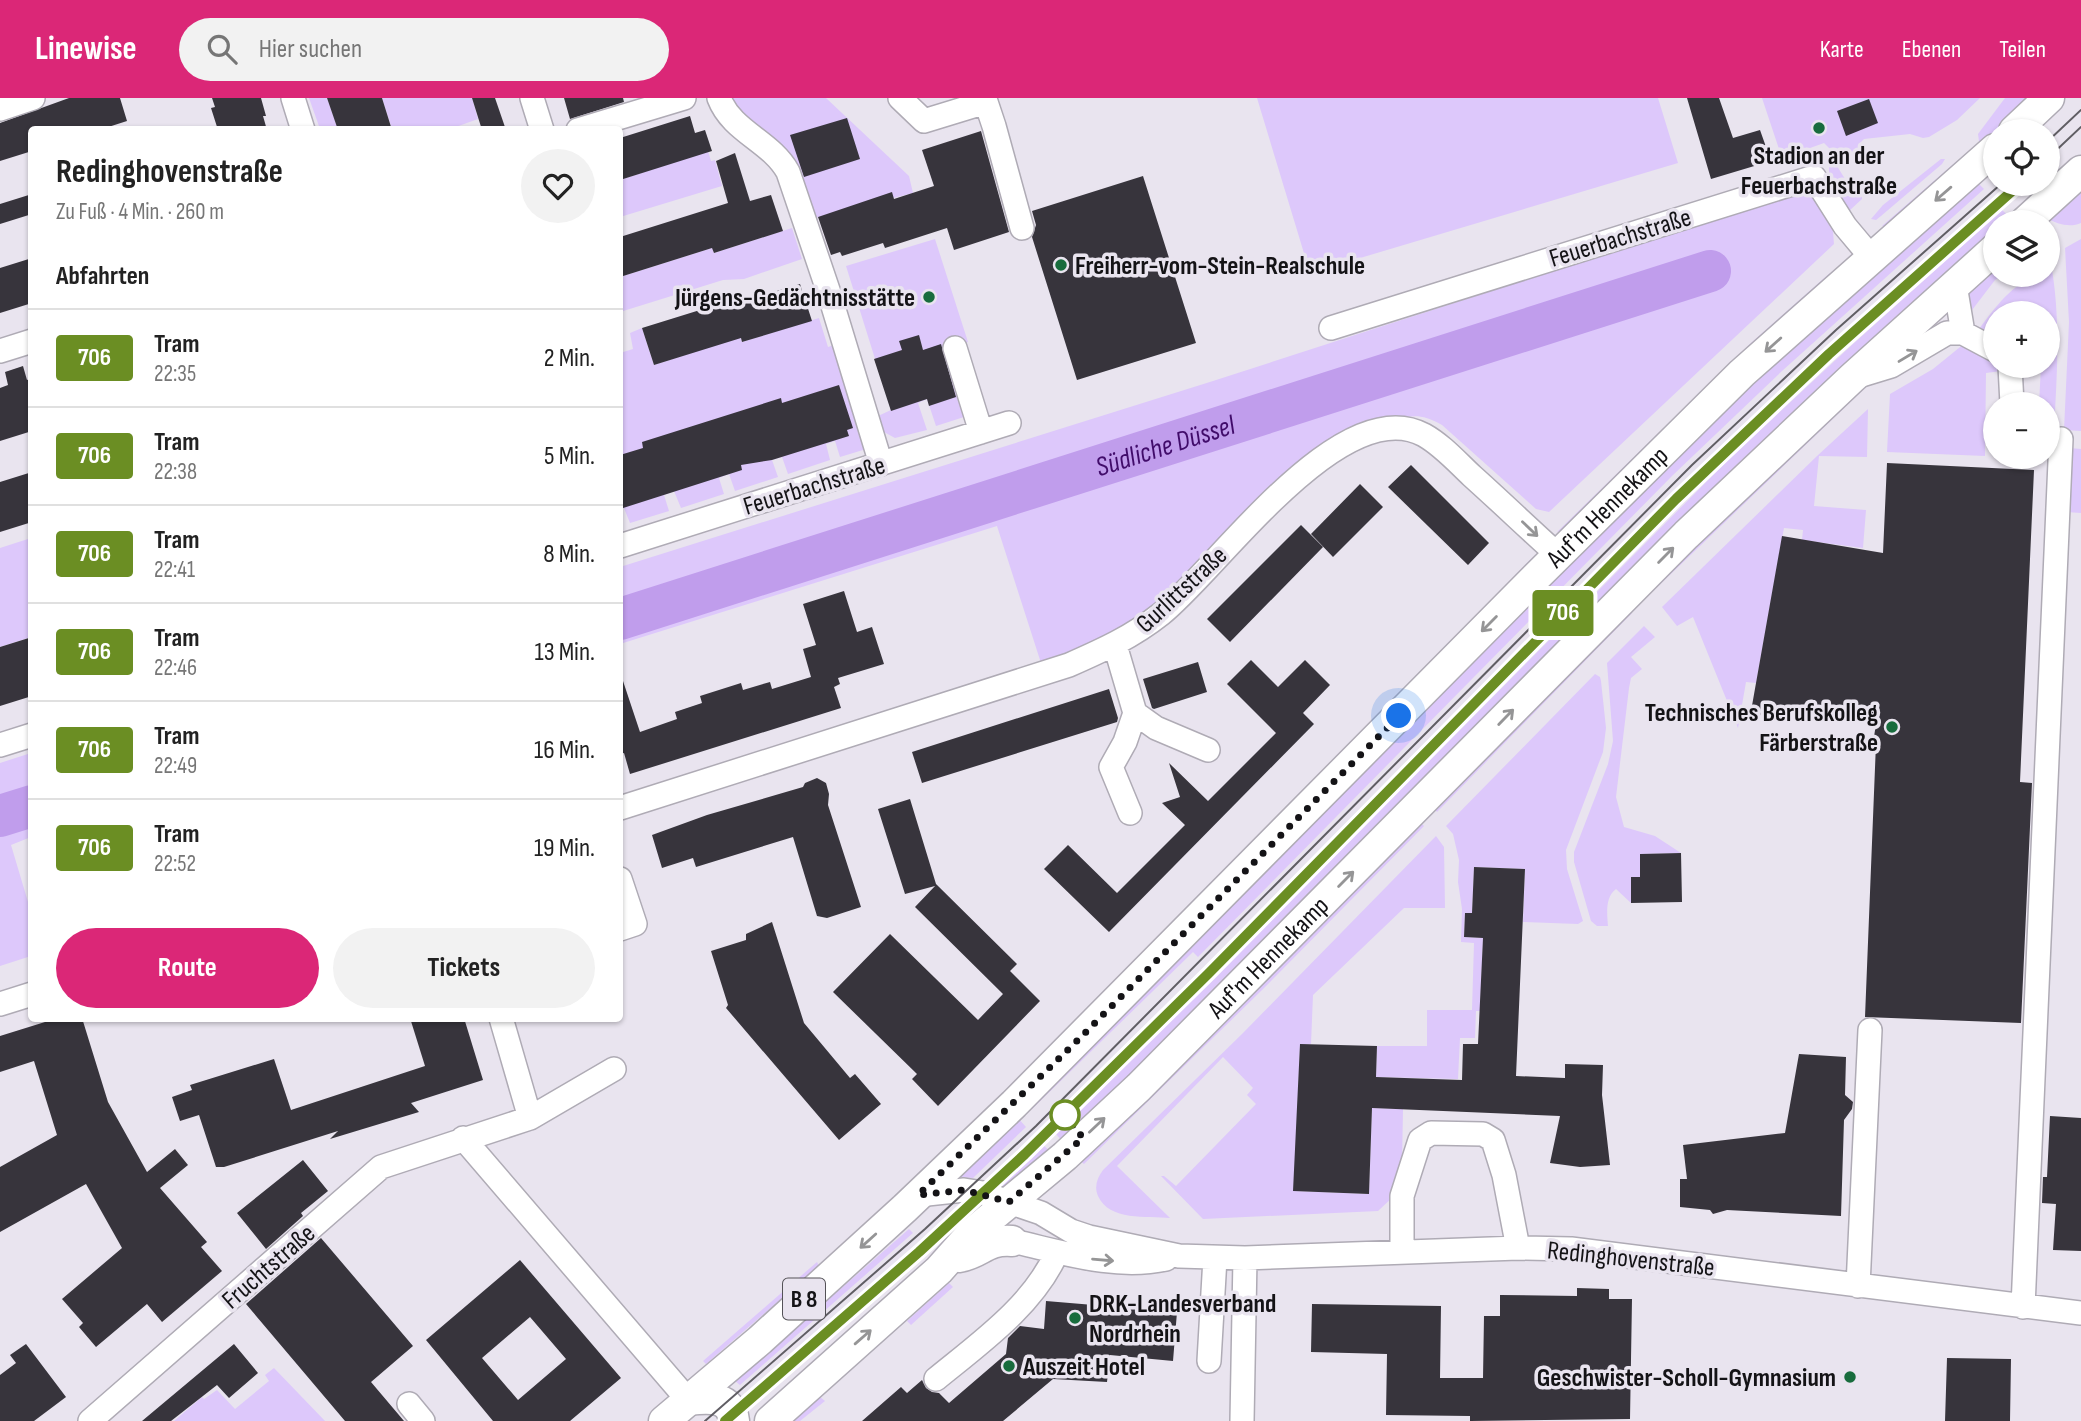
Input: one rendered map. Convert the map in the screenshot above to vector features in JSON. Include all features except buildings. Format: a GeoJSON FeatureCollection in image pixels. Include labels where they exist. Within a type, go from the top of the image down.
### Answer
{"type":"FeatureCollection","features":[{"type":"Feature","properties":{"kind":"main road"},"geometry":{"type":"LineString","coordinates":[[2027,119],[2049,98]]}},
{"type":"Feature","properties":{"kind":"main road","name":"Auf'm Hennekamp"},"geometry":{"type":"LineString","coordinates":[[664,1421],[760,1340],[918,1195],[1080,1038],[1742,373],[1983,159]]}},
{"type":"Feature","properties":{"kind":"main road"},"geometry":{"type":"LineString","coordinates":[[2038,210],[2081,171]]}},
{"type":"Feature","properties":{"kind":"main road","name":"Auf'm Hennekamp"},"geometry":{"type":"LineString","coordinates":[[770,1421],[952,1258],[971,1234],[1139,1087],[1686,535],[1983,259]]}},
{"type":"Feature","properties":{"kind":"main road","name":"B 8"},"geometry":{"type":"LineString","coordinates":[[952,1258],[973,1254],[992,1241],[1012,1241]]}},
{"type":"Feature","properties":{"kind":"main road"},"geometry":{"type":"LineString","coordinates":[[688,1400],[715,1397],[721,1400],[733,1415],[734,1421]]}},
{"type":"Feature","properties":{"kind":"street"},"geometry":{"type":"LineString","coordinates":[[0,109],[33,98]]}},
{"type":"Feature","properties":{"kind":"street"},"geometry":{"type":"LineString","coordinates":[[293,98],[302,126]]}},
{"type":"Feature","properties":{"kind":"street"},"geometry":{"type":"LineString","coordinates":[[532,98],[541,126]]}},
{"type":"Feature","properties":{"kind":"street"},"geometry":{"type":"LineString","coordinates":[[591,126],[684,98]]}},
{"type":"Feature","properties":{"kind":"street"},"geometry":{"type":"LineString","coordinates":[[719,98],[730,118],[775,155],[788,172],[829,293],[881,464]]}},
{"type":"Feature","properties":{"kind":"street"},"geometry":{"type":"LineString","coordinates":[[900,98],[924,121],[986,102],[1022,228]]}},
{"type":"Feature","properties":{"kind":"street","name":"Feuerbachstraße"},"geometry":{"type":"LineString","coordinates":[[1331,328],[1814,177],[1845,226],[1871,257]]}},
{"type":"Feature","properties":{"kind":"street"},"geometry":{"type":"LineString","coordinates":[[1955,285],[1963,333]]}},
{"type":"Feature","properties":{"kind":"street"},"geometry":{"type":"LineString","coordinates":[[1852,378],[1891,366],[1947,333],[1963,333],[1983,344]]}},
{"type":"Feature","properties":{"kind":"street"},"geometry":{"type":"LineString","coordinates":[[0,351],[28,342]]}},
{"type":"Feature","properties":{"kind":"street"},"geometry":{"type":"LineString","coordinates":[[955,348],[981,432]]}},
{"type":"Feature","properties":{"kind":"street","name":"Feuerbachstraße"},"geometry":{"type":"LineString","coordinates":[[623,545],[1009,423]]}},
{"type":"Feature","properties":{"kind":"street","name":"Gurlittstraße"},"geometry":{"type":"LineString","coordinates":[[623,807],[1037,675],[1115,645],[1163,613],[1266,505],[1301,474],[1323,457],[1362,436],[1397,429],[1424,435],[1445,450],[1558,555]]}},
{"type":"Feature","properties":{"kind":"street"},"geometry":{"type":"LineString","coordinates":[[2023,1307],[2063,439]]}},
{"type":"Feature","properties":{"kind":"street"},"geometry":{"type":"LineString","coordinates":[[1115,645],[1135,713],[1125,742],[1111,767],[1130,813]]}},
{"type":"Feature","properties":{"kind":"street"},"geometry":{"type":"LineString","coordinates":[[1135,713],[1156,728],[1208,750]]}},
{"type":"Feature","properties":{"kind":"street"},"geometry":{"type":"LineString","coordinates":[[0,745],[28,736]]}},
{"type":"Feature","properties":{"kind":"street"},"geometry":{"type":"LineString","coordinates":[[623,887],[635,924],[623,928]]}},
{"type":"Feature","properties":{"kind":"street"},"geometry":{"type":"LineString","coordinates":[[0,1004],[28,995]]}},
{"type":"Feature","properties":{"kind":"street"},"geometry":{"type":"LineString","coordinates":[[502,1022],[530,1118]]}},
{"type":"Feature","properties":{"kind":"street"},"geometry":{"type":"LineString","coordinates":[[1858,1286],[1870,1030]]}},
{"type":"Feature","properties":{"kind":"street","name":"Fruchtstraße"},"geometry":{"type":"LineString","coordinates":[[93,1420],[381,1167],[530,1118],[614,1069]]}},
{"type":"Feature","properties":{"kind":"street"},"geometry":{"type":"LineString","coordinates":[[1402,1252],[1402,1196],[1420,1140],[1431,1133],[1483,1134],[1493,1140],[1504,1175],[1518,1248]]}},
{"type":"Feature","properties":{"kind":"street"},"geometry":{"type":"LineString","coordinates":[[463,1138],[688,1400]]}},
{"type":"Feature","properties":{"kind":"street"},"geometry":{"type":"LineString","coordinates":[[1041,1213],[1045,1172]]}},
{"type":"Feature","properties":{"kind":"street","name":"Redinghovenstraße"},"geometry":{"type":"LineString","coordinates":[[918,1195],[964,1190],[1041,1213],[1071,1231],[1089,1237],[1179,1256],[1245,1258],[1518,1248],[1571,1249],[2081,1313]]}},
{"type":"Feature","properties":{"kind":"street","name":"Redinghovenstraße"},"geometry":{"type":"LineString","coordinates":[[1012,1241],[1094,1259],[1146,1263],[1179,1256]]}},
{"type":"Feature","properties":{"kind":"street"},"geometry":{"type":"LineString","coordinates":[[936,1379],[1028,1298],[1048,1273],[1057,1252]]}},
{"type":"Feature","properties":{"kind":"street"},"geometry":{"type":"LineString","coordinates":[[1209,1362],[1215,1258]]}},
{"type":"Feature","properties":{"kind":"street"},"geometry":{"type":"LineString","coordinates":[[1242,1421],[1245,1258]]}},
{"type":"Feature","properties":{"kind":"shaded area"},"geometry":{"type":"Polygon","coordinates":[[[309,98],[327,98],[337,126],[319,126],[309,98]]]}},
{"type":"Feature","properties":{"kind":"shaded area"},"geometry":{"type":"Polygon","coordinates":[[[382,98],[472,98],[478,119],[458,126],[391,126],[382,98]]]}},
{"type":"Feature","properties":{"kind":"shaded area"},"geometry":{"type":"Polygon","coordinates":[[[732,98],[826,98],[909,176],[913,193],[815,218],[732,98]]]}},
{"type":"Feature","properties":{"kind":"shaded area"},"geometry":{"type":"Polygon","coordinates":[[[1257,98],[1658,98],[1678,163],[1310,273],[1257,98]]]}},
{"type":"Feature","properties":{"kind":"shaded area","name":"Stadion an der Feuerbachstraße"},"geometry":{"type":"Polygon","coordinates":[[[1762,98],[1980,98],[1957,120],[1929,137],[1910,134],[1864,139],[1860,143],[1860,155],[1832,151],[1824,143],[1782,158],[1762,98]]]}},
{"type":"Feature","properties":{"kind":"shaded area"},"geometry":{"type":"Polygon","coordinates":[[[2005,98],[2032,98],[2010,119],[1989,119],[2005,98]]]}},
{"type":"Feature","properties":{"kind":"shaded area"},"geometry":{"type":"Polygon","coordinates":[[[1983,127],[1983,144],[1979,141],[1978,134],[1983,127]]]}},
{"type":"Feature","properties":{"kind":"shaded area"},"geometry":{"type":"Polygon","coordinates":[[[708,151],[711,161],[715,160],[722,186],[623,216],[623,179],[708,151]]]}},
{"type":"Feature","properties":{"kind":"shaded area"},"geometry":{"type":"Polygon","coordinates":[[[1941,159],[1945,159],[1942,164],[1876,220],[1871,219],[1883,205],[1941,159]]]}},
{"type":"Feature","properties":{"kind":"shaded area"},"geometry":{"type":"Polygon","coordinates":[[[1957,161],[1960,164],[1885,227],[1882,226],[1957,161]]]}},
{"type":"Feature","properties":{"kind":"shaded area"},"geometry":{"type":"Polygon","coordinates":[[[1829,166],[1837,166],[1845,179],[1852,178],[1856,191],[1862,195],[1862,199],[1849,211],[1829,184],[1829,166]]]}},
{"type":"Feature","properties":{"kind":"shaded area"},"geometry":{"type":"Polygon","coordinates":[[[1975,180],[1983,188],[1782,371],[1673,475],[1198,957],[1193,952],[1032,1109],[1028,1106],[1691,439],[1975,180]]]}},
{"type":"Feature","properties":{"kind":"shaded area"},"geometry":{"type":"Polygon","coordinates":[[[2081,188],[2081,223],[2060,224],[2060,210],[2055,210],[2081,188]]]}},
{"type":"Feature","properties":{"kind":"shaded area"},"geometry":{"type":"Polygon","coordinates":[[[1806,189],[1812,190],[1832,220],[1834,244],[1549,512],[1536,509],[1442,425],[1419,416],[1406,417],[1382,424],[1136,619],[1097,642],[1041,663],[997,526],[623,643],[623,566],[1213,381],[1806,189]]]}},
{"type":"Feature","properties":{"kind":"shaded area"},"geometry":{"type":"Polygon","coordinates":[[[1983,227],[1983,243],[1902,314],[1063,1142],[1056,1134],[1730,458],[1983,227]]]}},
{"type":"Feature","properties":{"kind":"shaded area"},"geometry":{"type":"Polygon","coordinates":[[[792,228],[802,259],[744,279],[723,280],[623,311],[623,276],[712,248],[714,253],[792,228]]]}},
{"type":"Feature","properties":{"kind":"shaded area"},"geometry":{"type":"Polygon","coordinates":[[[935,239],[968,342],[943,349],[964,417],[936,426],[927,399],[918,403],[927,430],[895,438],[884,432],[878,416],[891,410],[846,266],[935,239]]]}},
{"type":"Feature","properties":{"kind":"shaded area"},"geometry":{"type":"Polygon","coordinates":[[[2081,239],[2081,431],[2064,430],[2069,322],[2065,248],[2081,239]]]}},
{"type":"Feature","properties":{"kind":"shaded area"},"geometry":{"type":"Polygon","coordinates":[[[1830,273],[1829,278],[1565,530],[1557,532],[1751,343],[1830,273]]]}},
{"type":"Feature","properties":{"kind":"shaded area"},"geometry":{"type":"Polygon","coordinates":[[[1983,275],[1983,287],[1990,287],[1969,314],[1966,290],[1983,275]]]}},
{"type":"Feature","properties":{"kind":"shaded area"},"geometry":{"type":"Polygon","coordinates":[[[2016,287],[2054,287],[2055,301],[2002,301],[2016,287]]]}},
{"type":"Feature","properties":{"kind":"shaded area"},"geometry":{"type":"Polygon","coordinates":[[[819,318],[828,347],[837,344],[866,441],[863,450],[840,457],[835,441],[826,444],[830,460],[788,474],[782,457],[772,460],[778,477],[735,491],[729,474],[719,478],[724,494],[681,508],[674,491],[664,495],[669,511],[630,523],[623,508],[623,352],[633,349],[630,333],[642,328],[654,365],[740,337],[742,342],[819,318]]]}},
{"type":"Feature","properties":{"kind":"shaded area"},"geometry":{"type":"Polygon","coordinates":[[[1983,324],[1983,335],[1977,332],[1983,324]]]}},
{"type":"Feature","properties":{"kind":"shaded area"},"geometry":{"type":"Polygon","coordinates":[[[1965,343],[1983,355],[1983,378],[1986,378],[1986,392],[1983,392],[1983,456],[1887,452],[1890,394],[1933,369],[1965,343]]]}},
{"type":"Feature","properties":{"kind":"shaded area"},"geometry":{"type":"Polygon","coordinates":[[[2040,378],[2056,378],[2056,392],[2040,392],[2040,378]]]}},
{"type":"Feature","properties":{"kind":"shaded area"},"geometry":{"type":"Polygon","coordinates":[[[1864,389],[1652,592],[1648,588],[1844,400],[1864,389]]]}},
{"type":"Feature","properties":{"kind":"shaded area"},"geometry":{"type":"Polygon","coordinates":[[[1868,409],[1867,457],[1819,456],[1814,506],[1866,510],[1863,548],[1802,540],[1803,530],[1784,528],[1756,683],[1746,682],[1738,728],[1693,617],[1677,626],[1662,607],[1817,456],[1868,409]]]}},
{"type":"Feature","properties":{"kind":"shaded area"},"geometry":{"type":"Polygon","coordinates":[[[2070,448],[2081,449],[2081,513],[2067,512],[2070,448]]]}},
{"type":"Feature","properties":{"kind":"shaded area"},"geometry":{"type":"Polygon","coordinates":[[[28,539],[28,638],[0,647],[0,548],[28,539]]]}},
{"type":"Feature","properties":{"kind":"shaded area"},"geometry":{"type":"Polygon","coordinates":[[[1533,557],[1532,562],[1225,871],[1533,557]]]}},
{"type":"Feature","properties":{"kind":"shaded area"},"geometry":{"type":"Polygon","coordinates":[[[1627,609],[1632,613],[1437,812],[1433,807],[1627,609]]]}},
{"type":"Feature","properties":{"kind":"shaded area"},"geometry":{"type":"Polygon","coordinates":[[[1644,626],[1655,637],[1631,657],[1642,669],[1631,678],[1616,797],[1624,827],[1655,836],[1681,853],[1640,854],[1640,877],[1631,877],[1631,903],[1616,889],[1608,901],[1608,926],[1597,926],[1591,921],[1574,862],[1574,852],[1608,764],[1613,741],[1607,663],[1644,626]]]}},
{"type":"Feature","properties":{"kind":"shaded area"},"geometry":{"type":"Polygon","coordinates":[[[1595,674],[1601,681],[1606,728],[1603,752],[1566,850],[1567,869],[1583,921],[1578,924],[1523,922],[1525,869],[1474,867],[1472,913],[1465,913],[1464,937],[1483,938],[1480,1011],[1476,1011],[1475,1038],[1460,1038],[1458,1079],[1376,1077],[1377,1046],[1427,1046],[1427,1010],[1472,1010],[1474,943],[1461,942],[1459,860],[1453,834],[1446,826],[1595,674]]]}},
{"type":"Feature","properties":{"kind":"shaded area"},"geometry":{"type":"Polygon","coordinates":[[[28,754],[28,838],[11,845],[28,902],[28,957],[0,966],[0,763],[28,754]]]}},
{"type":"Feature","properties":{"kind":"shaded area"},"geometry":{"type":"Polygon","coordinates":[[[1419,821],[1424,826],[1262,990],[1084,1164],[1079,1160],[1419,821]]]}},
{"type":"Feature","properties":{"kind":"shaded area"},"geometry":{"type":"Polygon","coordinates":[[[1436,836],[1444,847],[1445,908],[1404,908],[1313,995],[1311,1044],[1300,1045],[1294,1191],[1369,1194],[1372,1108],[1403,1109],[1402,1163],[1394,1196],[1378,1211],[1203,1219],[1161,1176],[1176,1186],[1256,1104],[1247,1095],[1253,1088],[1223,1057],[1117,1166],[1170,1218],[1130,1216],[1111,1210],[1103,1204],[1096,1189],[1103,1170],[1243,1033],[1436,836]]]}},
{"type":"Feature","properties":{"kind":"shaded area"},"geometry":{"type":"Polygon","coordinates":[[[1017,1117],[1026,1127],[973,1178],[959,1177],[1017,1117]]]}},
{"type":"Feature","properties":{"kind":"shaded area"},"geometry":{"type":"Polygon","coordinates":[[[1043,1145],[1051,1152],[1001,1189],[1001,1184],[1043,1145]]]}},
{"type":"Feature","properties":{"kind":"shaded area"},"geometry":{"type":"Polygon","coordinates":[[[909,1229],[913,1233],[740,1385],[735,1381],[909,1229]]]}},
{"type":"Feature","properties":{"kind":"shaded area"},"geometry":{"type":"Polygon","coordinates":[[[817,1262],[819,1266],[706,1364],[703,1361],[817,1262]]]}},
{"type":"Feature","properties":{"kind":"shaded area"},"geometry":{"type":"Polygon","coordinates":[[[949,1283],[953,1287],[911,1325],[907,1321],[949,1283]]]}},
{"type":"Feature","properties":{"kind":"shaded area"},"geometry":{"type":"Polygon","coordinates":[[[274,1368],[325,1421],[174,1421],[202,1397],[204,1399],[217,1390],[235,1409],[269,1381],[265,1375],[274,1368]]]}},
{"type":"Feature","properties":{"kind":"shaded area"},"geometry":{"type":"Polygon","coordinates":[[[820,1397],[825,1401],[800,1421],[792,1421],[820,1397]]]}},
{"type":"Feature","properties":{"kind":"waterway","name":"Südliche Düssel"},"geometry":{"type":"LineString","coordinates":[[623,618],[1710,271]]}},
{"type":"Feature","properties":{"kind":"waterway","name":"Südliche Düssel"},"geometry":{"type":"LineString","coordinates":[[0,816],[28,807]]}},
{"type":"Feature","properties":{"kind":"tram line"},"geometry":{"type":"LineString","coordinates":[[2060,130],[2081,110]]}},
{"type":"Feature","properties":{"kind":"tram line"},"geometry":{"type":"LineString","coordinates":[[2060,147],[2081,127]]}},
{"type":"Feature","properties":{"kind":"tram line"},"geometry":{"type":"LineString","coordinates":[[705,1421],[925,1229],[1036,1126],[1692,465],[1836,330],[1987,196]]}},
{"type":"Feature","properties":{"kind":"tram line"},"geometry":{"type":"LineString","coordinates":[[725,1421],[919,1252],[1025,1154],[1174,1008],[1676,499],[1829,354],[2007,196]]}},
{"type":"Feature","properties":{"kind":"tram line","name":"706"},"geometry":{"type":"LineString","coordinates":[[725,1421],[919,1252],[1025,1154],[1208,974],[1676,499],[1829,354],[2007,196]]}},
{"type":"Feature","properties":{"kind":"place","name":"Stadion an der Feuerbachstraße"},"geometry":{"type":"Point","coordinates":[1819,128]}},
{"type":"Feature","properties":{"kind":"place","name":"Freiherr-vom-Stein-Realschule"},"geometry":{"type":"Point","coordinates":[1061,265]}},
{"type":"Feature","properties":{"kind":"place","name":"Jürgens-Gedächtnisstätte"},"geometry":{"type":"Point","coordinates":[929,297]}},
{"type":"Feature","properties":{"kind":"place","name":"Technisches Berufskolleg Färberstraße"},"geometry":{"type":"Point","coordinates":[1892,727]}},
{"type":"Feature","properties":{"kind":"place","name":"DRK-Landesverband Nordrhein"},"geometry":{"type":"Point","coordinates":[1075,1318]}},
{"type":"Feature","properties":{"kind":"place","name":"Auszeit Hotel"},"geometry":{"type":"Point","coordinates":[1009,1366]}},
{"type":"Feature","properties":{"kind":"place","name":"Geschwister-Scholl-Gymnasium"},"geometry":{"type":"Point","coordinates":[1850,1377]}},
{"type":"Feature","properties":{"kind":"route"},"geometry":{"type":"LineString","coordinates":[[1065,1115],[1083,1138],[1009,1202],[964,1190],[918,1195],[1014,1104],[1399,716]]}}]}
